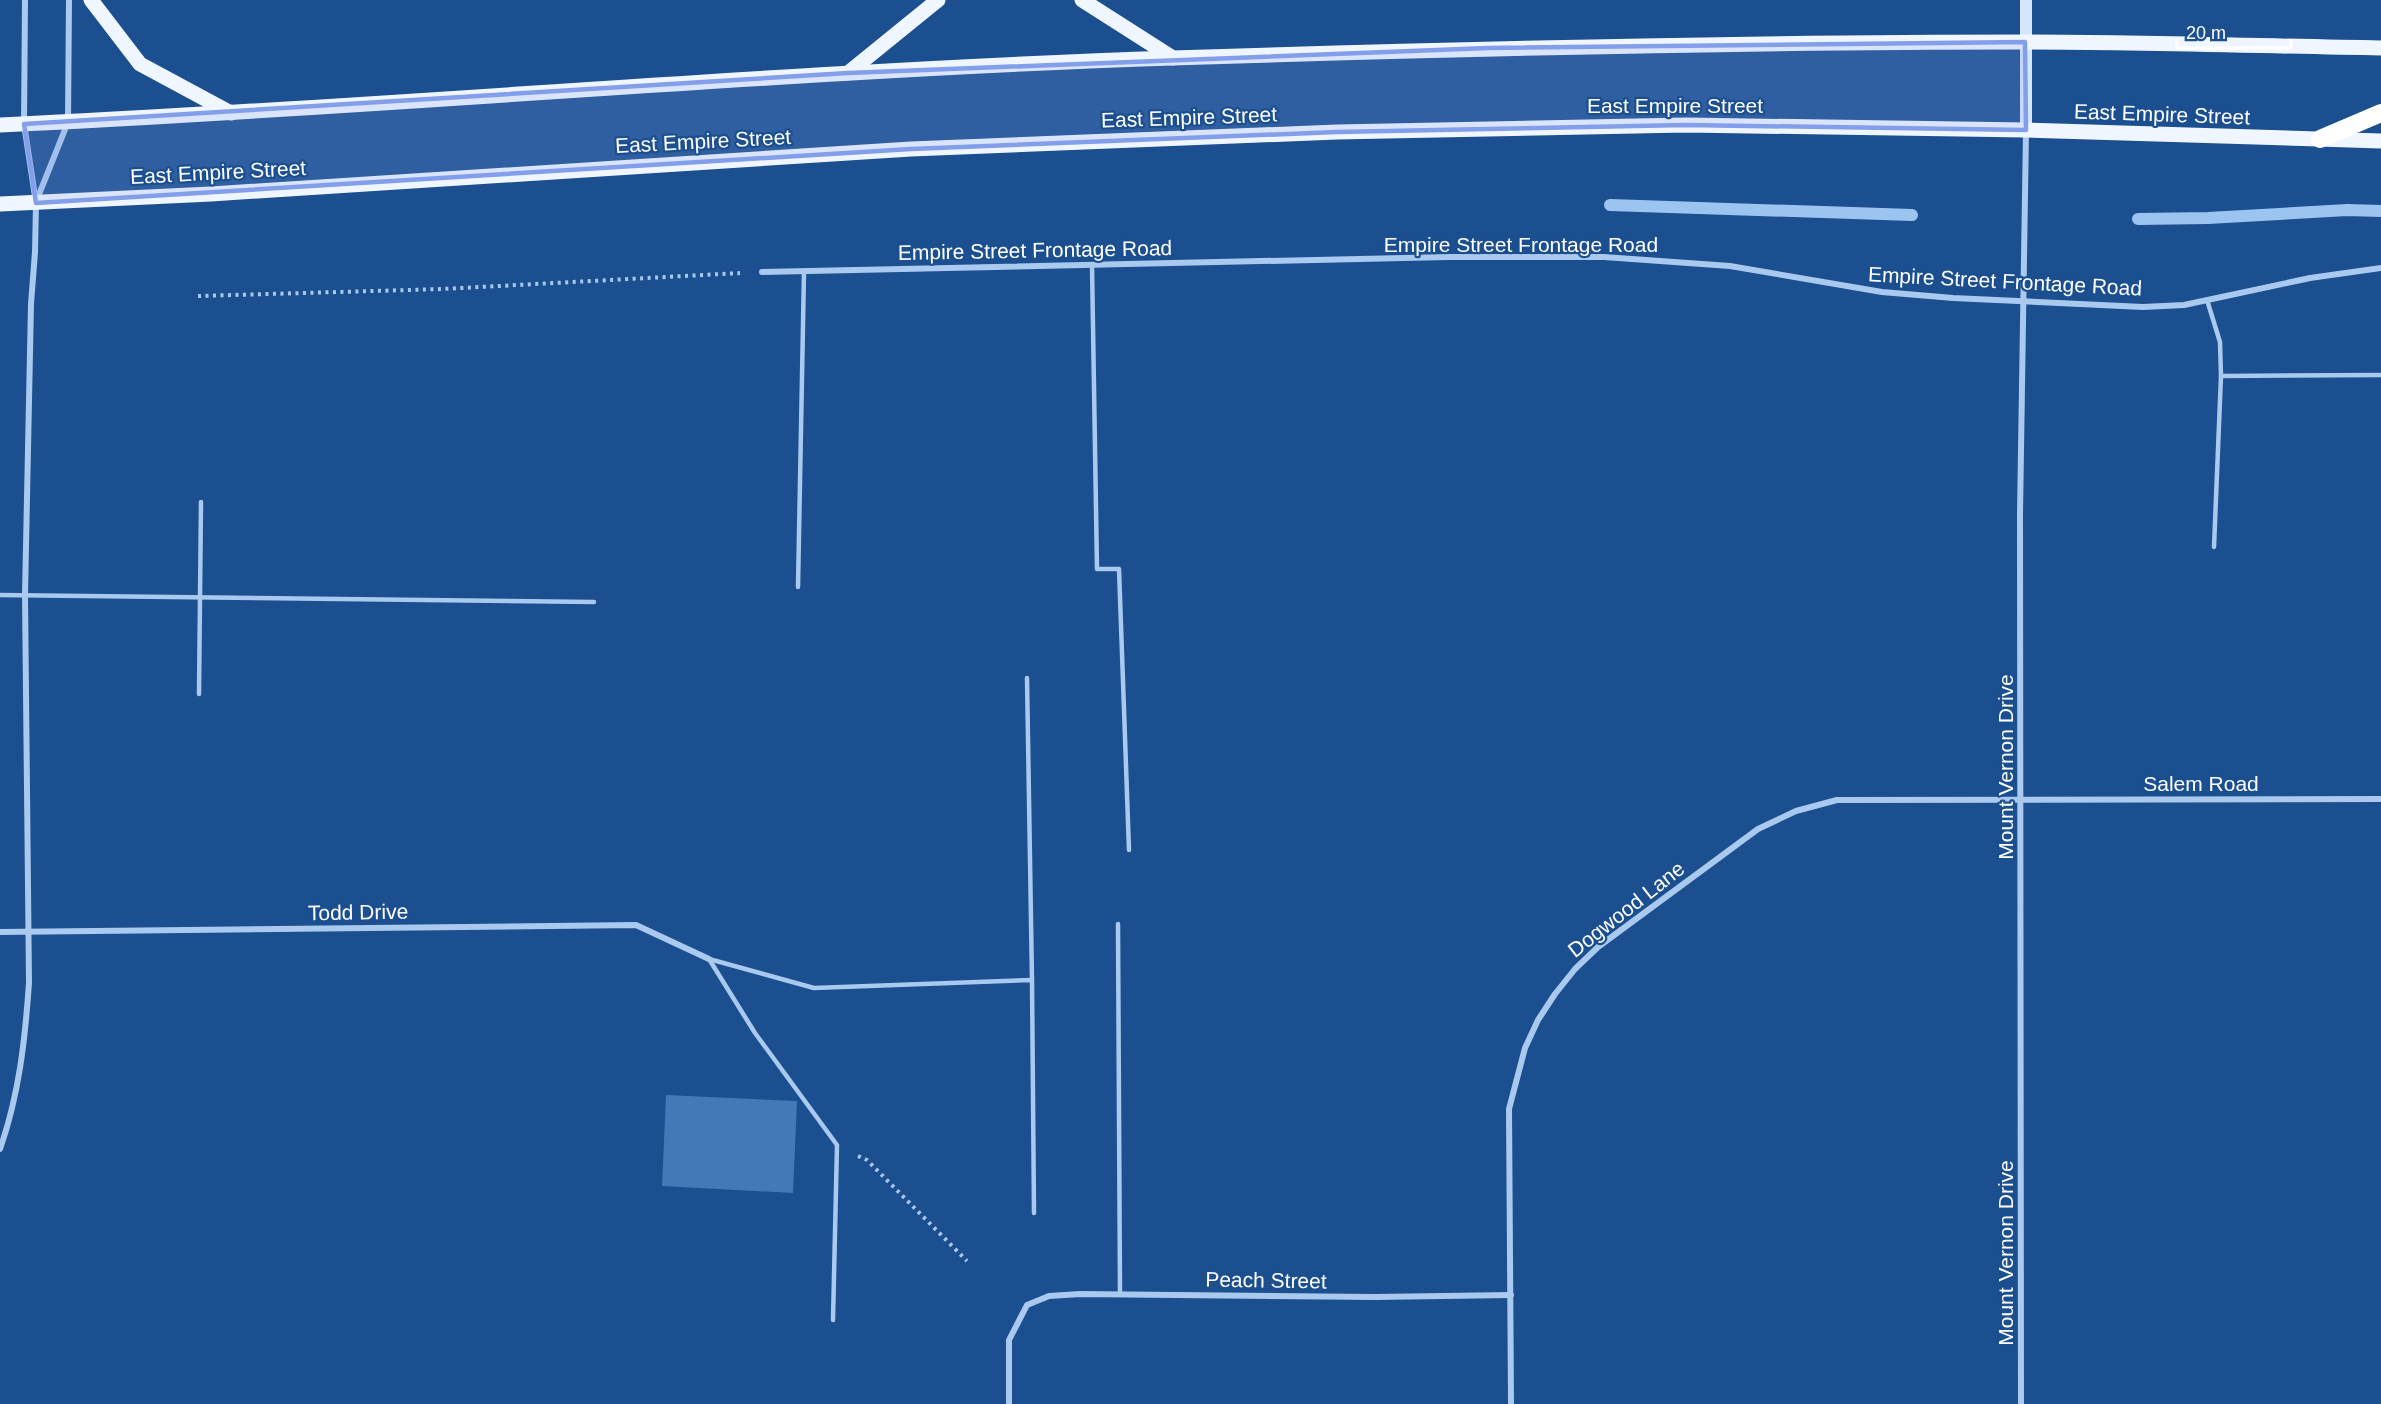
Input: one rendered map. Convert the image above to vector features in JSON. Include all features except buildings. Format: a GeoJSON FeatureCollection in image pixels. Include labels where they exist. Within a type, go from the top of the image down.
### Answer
{"type":"FeatureCollection","features":[{"type":"Feature","properties":{"kind":"highway"},"geometry":{"type":"LineString","coordinates":[[2320,139],[2381,113]]}},
{"type":"Feature","properties":{"kind":"main road"},"geometry":{"type":"LineString","coordinates":[[91,0],[140,64],[231,113]]}},
{"type":"Feature","properties":{"kind":"main road"},"geometry":{"type":"LineString","coordinates":[[848,73],[938,0]]}},
{"type":"Feature","properties":{"kind":"main road"},"geometry":{"type":"LineString","coordinates":[[1082,0],[1173,58]]}},
{"type":"Feature","properties":{"kind":"main road"},"geometry":{"type":"LineString","coordinates":[[0,125],[231,113],[695,81],[1173,58],[1488,48],[2025,42],[2381,48]]}},
{"type":"Feature","properties":{"kind":"main road","name":"East Empire Street"},"geometry":{"type":"LineString","coordinates":[[0,204],[211,194],[911,149],[1337,132],[1686,125],[2026,130],[2381,141]]}},
{"type":"Feature","properties":{"kind":"street"},"geometry":{"type":"LineString","coordinates":[[0,1149],[11,1118],[25,1047],[29,983],[25,595],[31,304],[36,203],[24,124],[25,0]]}},
{"type":"Feature","properties":{"kind":"street"},"geometry":{"type":"LineString","coordinates":[[36,203],[68,122],[69,0]]}},
{"type":"Feature","properties":{"kind":"street"},"geometry":{"type":"LineString","coordinates":[[2026,0],[2026,130]]}},
{"type":"Feature","properties":{"kind":"street","name":"Mount Vernon Drive"},"geometry":{"type":"LineString","coordinates":[[2021,1404],[2020,514],[2026,130]]}},
{"type":"Feature","properties":{"kind":"street","name":"Empire Street Frontage Road"},"geometry":{"type":"LineString","coordinates":[[762,272],[1449,257],[1604,257],[1731,266],[1882,292],[2143,307],[2184,305],[2310,278],[2381,268]]}},
{"type":"Feature","properties":{"kind":"street","name":"Salem Road"},"geometry":{"type":"LineString","coordinates":[[2022,800],[2381,799]]}},
{"type":"Feature","properties":{"kind":"street","name":"Dogwood Lane"},"geometry":{"type":"LineString","coordinates":[[1511,1404],[1509,1109],[1525,1048],[1555,994],[1575,969],[1598,947],[1758,829],[1796,811],[1837,800],[2022,800]]}},
{"type":"Feature","properties":{"kind":"street","name":"Todd Drive"},"geometry":{"type":"LineString","coordinates":[[0,932],[636,925],[709,959]]}},
{"type":"Feature","properties":{"kind":"street","name":"Peach Street"},"geometry":{"type":"LineString","coordinates":[[1009,1404],[1009,1340],[1027,1305],[1049,1296],[1080,1294],[1363,1297],[1511,1295]]}},
{"type":"Feature","properties":{"kind":"lane"},"geometry":{"type":"LineString","coordinates":[[1092,265],[1097,569],[1119,569],[1129,850]]}},
{"type":"Feature","properties":{"kind":"lane"},"geometry":{"type":"LineString","coordinates":[[798,586],[804,272]]}},
{"type":"Feature","properties":{"kind":"lane"},"geometry":{"type":"LineString","coordinates":[[2207,300],[2220,342],[2221,376],[2214,547]]}},
{"type":"Feature","properties":{"kind":"lane"},"geometry":{"type":"LineString","coordinates":[[2221,376],[2381,375]]}},
{"type":"Feature","properties":{"kind":"lane"},"geometry":{"type":"LineString","coordinates":[[199,694],[201,502]]}},
{"type":"Feature","properties":{"kind":"lane"},"geometry":{"type":"LineString","coordinates":[[0,595],[594,602]]}},
{"type":"Feature","properties":{"kind":"lane"},"geometry":{"type":"LineString","coordinates":[[1027,678],[1034,1213]]}},
{"type":"Feature","properties":{"kind":"lane"},"geometry":{"type":"LineString","coordinates":[[1118,924],[1120,1294]]}},
{"type":"Feature","properties":{"kind":"lane"},"geometry":{"type":"LineString","coordinates":[[709,959],[814,988],[1032,980]]}},
{"type":"Feature","properties":{"kind":"lane"},"geometry":{"type":"LineString","coordinates":[[709,959],[755,1033],[837,1145],[833,1320]]}},
{"type":"Feature","properties":{"kind":"path"},"geometry":{"type":"LineString","coordinates":[[198,296],[443,289],[762,272]]}},
{"type":"Feature","properties":{"kind":"path"},"geometry":{"type":"LineString","coordinates":[[837,1145],[867,1160],[967,1261]]}},
{"type":"Feature","properties":{"kind":"highlighted area"},"geometry":{"type":"Polygon","coordinates":[[[2025,42],[2026,130],[1686,125],[1337,132],[911,149],[36,203],[24,124],[848,73],[1488,48],[2025,42]]]}},
{"type":"Feature","properties":{"kind":"waterway"},"geometry":{"type":"LineString","coordinates":[[1610,205],[1912,215]]}},
{"type":"Feature","properties":{"kind":"waterway"},"geometry":{"type":"LineString","coordinates":[[2138,219],[2208,218],[2347,210],[2381,211]]}}]}
